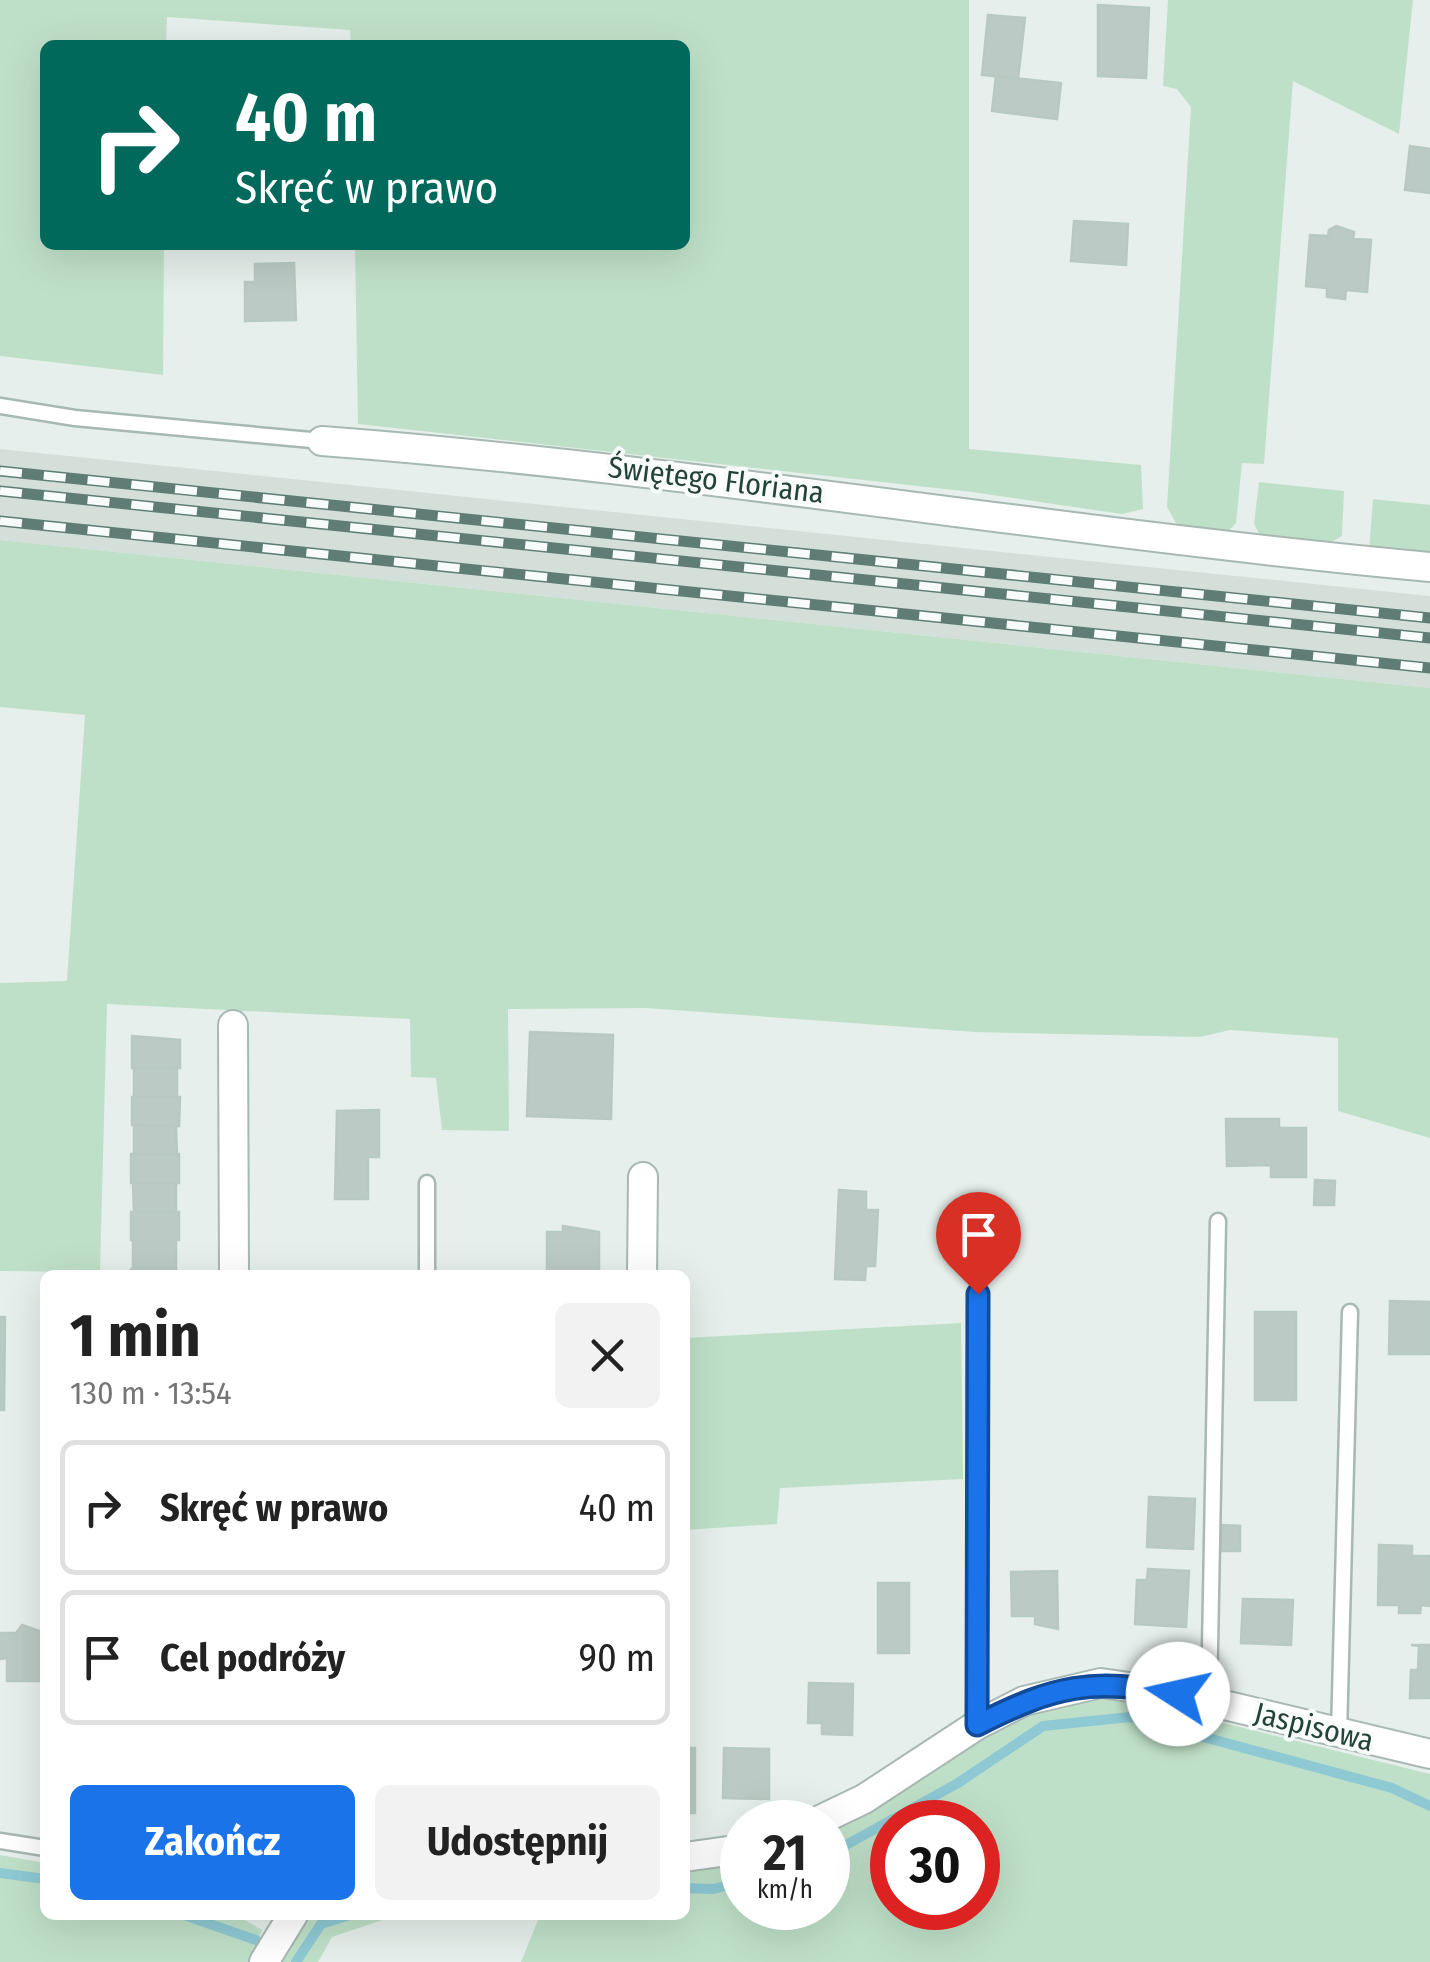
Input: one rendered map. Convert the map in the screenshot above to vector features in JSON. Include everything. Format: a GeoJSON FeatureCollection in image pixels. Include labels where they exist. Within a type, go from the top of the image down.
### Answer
{"type":"FeatureCollection","features":[{"type":"Feature","properties":{"kind":"street","name":"Świętego Floriana"},"geometry":{"type":"LineString","coordinates":[[322,441],[568,462],[1155,538],[1430,567]]}},
{"type":"Feature","properties":{"kind":"street"},"geometry":{"type":"LineString","coordinates":[[234,1025],[234,1270]]}},
{"type":"Feature","properties":{"kind":"street"},"geometry":{"type":"LineString","coordinates":[[642,1270],[643,1177]]}},
{"type":"Feature","properties":{"kind":"street","name":"Jaspisowa"},"geometry":{"type":"LineString","coordinates":[[850,1806],[977,1725],[1024,1700],[1101,1683],[1210,1701],[1430,1754]]}},
{"type":"Feature","properties":{"kind":"street"},"geometry":{"type":"LineString","coordinates":[[690,1856],[720,1851]]}},
{"type":"Feature","properties":{"kind":"street"},"geometry":{"type":"LineString","coordinates":[[264,1962],[285,1920]]}},
{"type":"Feature","properties":{"kind":"lane","name":"Świętego Floriana"},"geometry":{"type":"LineString","coordinates":[[0,406],[75,418],[322,441]]}},
{"type":"Feature","properties":{"kind":"lane"},"geometry":{"type":"LineString","coordinates":[[427,1184],[427,1270]]}},
{"type":"Feature","properties":{"kind":"lane"},"geometry":{"type":"LineString","coordinates":[[1210,1701],[1218,1221]]}},
{"type":"Feature","properties":{"kind":"lane"},"geometry":{"type":"LineString","coordinates":[[977,1725],[978,1294]]}},
{"type":"Feature","properties":{"kind":"lane"},"geometry":{"type":"LineString","coordinates":[[1340,1735],[1350,1312]]}},
{"type":"Feature","properties":{"kind":"lane"},"geometry":{"type":"LineString","coordinates":[[0,1842],[40,1847]]}},
{"type":"Feature","properties":{"kind":"shaded area"},"geometry":{"type":"Polygon","coordinates":[[[0,449],[1430,596],[1430,688],[0,540],[0,449]]]}},
{"type":"Feature","properties":{"kind":"green space"},"geometry":{"type":"Polygon","coordinates":[[[0,0],[969,0],[969,449],[1141,465],[1143,509],[1122,514],[972,492],[358,424],[355,250],[690,250],[690,40],[351,40],[350,30],[167,17],[166,40],[40,40],[40,250],[164,250],[163,375],[0,356],[0,0]]]}},
{"type":"Feature","properties":{"kind":"green space"},"geometry":{"type":"Polygon","coordinates":[[[1168,0],[1413,0],[1399,134],[1293,81],[1264,464],[1242,463],[1236,523],[1226,534],[1180,530],[1167,507],[1191,107],[1177,89],[1163,86],[1168,0]]]}},
{"type":"Feature","properties":{"kind":"green space"},"geometry":{"type":"Polygon","coordinates":[[[1259,482],[1344,491],[1342,536],[1330,543],[1262,539],[1254,524],[1259,482]]]}},
{"type":"Feature","properties":{"kind":"green space"},"geometry":{"type":"Polygon","coordinates":[[[1373,499],[1430,505],[1430,554],[1369,550],[1373,499]]]}},
{"type":"Feature","properties":{"kind":"green space"},"geometry":{"type":"Polygon","coordinates":[[[0,540],[1430,688],[1430,1138],[1338,1111],[1338,1038],[1230,1030],[1200,1037],[975,1032],[646,1008],[508,1009],[509,1131],[442,1130],[436,1078],[411,1077],[410,1019],[107,1004],[100,1270],[0,1271],[0,983],[67,981],[85,715],[0,707],[0,540]]]}},
{"type":"Feature","properties":{"kind":"green space"},"geometry":{"type":"Polygon","coordinates":[[[961,1323],[963,1479],[780,1488],[777,1524],[690,1530],[690,1338],[961,1323]]]}},
{"type":"Feature","properties":{"kind":"green space"},"geometry":{"type":"Polygon","coordinates":[[[1127,1699],[1430,1774],[1430,1962],[521,1962],[538,1920],[690,1920],[690,1871],[720,1867],[720,1930],[850,1930],[850,1820],[870,1811],[870,1930],[1000,1930],[1000,1800],[887,1800],[1024,1711],[1083,1700],[1127,1699]]]}},
{"type":"Feature","properties":{"kind":"green space"},"geometry":{"type":"Polygon","coordinates":[[[0,1855],[40,1862],[40,1920],[245,1920],[262,1930],[250,1962],[0,1962],[0,1855]]]}},
{"type":"Feature","properties":{"kind":"green space"},"geometry":{"type":"Polygon","coordinates":[[[306,1920],[382,1920],[332,1937],[318,1962],[277,1962],[293,1933],[306,1920]]]}},
{"type":"Feature","properties":{"kind":"building"},"geometry":{"type":"Polygon","coordinates":[[[1098,5],[1149,8],[1146,78],[1098,76],[1098,5]]]}},
{"type":"Feature","properties":{"kind":"building"},"geometry":{"type":"Polygon","coordinates":[[[988,15],[1025,18],[1018,79],[982,75],[988,15]]]}},
{"type":"Feature","properties":{"kind":"building"},"geometry":{"type":"Polygon","coordinates":[[[996,76],[1061,83],[1057,119],[992,111],[996,76]]]}},
{"type":"Feature","properties":{"kind":"building"},"geometry":{"type":"Polygon","coordinates":[[[1410,146],[1430,149],[1430,193],[1405,190],[1410,146]]]}},
{"type":"Feature","properties":{"kind":"building"},"geometry":{"type":"Polygon","coordinates":[[[1074,221],[1128,224],[1126,265],[1071,261],[1074,221]]]}},
{"type":"Feature","properties":{"kind":"building"},"geometry":{"type":"Polygon","coordinates":[[[1336,226],[1354,232],[1353,239],[1371,240],[1367,292],[1346,290],[1345,299],[1327,297],[1327,288],[1306,286],[1310,235],[1328,236],[1336,226]]]}},
{"type":"Feature","properties":{"kind":"building"},"geometry":{"type":"Polygon","coordinates":[[[294,263],[296,320],[245,321],[245,282],[255,282],[255,264],[294,263]]]}},
{"type":"Feature","properties":{"kind":"building"},"geometry":{"type":"Polygon","coordinates":[[[530,1032],[613,1035],[611,1119],[527,1116],[530,1032]]]}},
{"type":"Feature","properties":{"kind":"building"},"geometry":{"type":"Polygon","coordinates":[[[132,1036],[180,1040],[180,1068],[132,1068],[132,1036]]]}},
{"type":"Feature","properties":{"kind":"building"},"geometry":{"type":"Polygon","coordinates":[[[134,1068],[177,1068],[177,1097],[134,1097],[134,1068]]]}},
{"type":"Feature","properties":{"kind":"building"},"geometry":{"type":"Polygon","coordinates":[[[132,1097],[180,1097],[179,1126],[132,1125],[132,1097]]]}},
{"type":"Feature","properties":{"kind":"building"},"geometry":{"type":"Polygon","coordinates":[[[379,1110],[379,1157],[368,1157],[368,1199],[335,1199],[337,1111],[379,1110]]]}},
{"type":"Feature","properties":{"kind":"building"},"geometry":{"type":"Polygon","coordinates":[[[1226,1119],[1279,1119],[1279,1128],[1306,1128],[1306,1177],[1271,1177],[1271,1165],[1227,1166],[1226,1119]]]}},
{"type":"Feature","properties":{"kind":"building"},"geometry":{"type":"Polygon","coordinates":[[[134,1125],[176,1126],[177,1155],[134,1154],[134,1125]]]}},
{"type":"Feature","properties":{"kind":"building"},"geometry":{"type":"Polygon","coordinates":[[[131,1154],[179,1154],[179,1183],[131,1183],[131,1154]]]}},
{"type":"Feature","properties":{"kind":"building"},"geometry":{"type":"Polygon","coordinates":[[[1315,1180],[1335,1181],[1334,1205],[1314,1205],[1315,1180]]]}},
{"type":"Feature","properties":{"kind":"building"},"geometry":{"type":"Polygon","coordinates":[[[133,1183],[176,1183],[176,1212],[134,1212],[133,1183]]]}},
{"type":"Feature","properties":{"kind":"building"},"geometry":{"type":"Polygon","coordinates":[[[839,1190],[866,1192],[866,1210],[878,1210],[875,1266],[866,1266],[865,1280],[835,1279],[839,1190]]]}},
{"type":"Feature","properties":{"kind":"building"},"geometry":{"type":"Polygon","coordinates":[[[131,1212],[179,1212],[179,1240],[131,1240],[131,1212]]]}},
{"type":"Feature","properties":{"kind":"building"},"geometry":{"type":"Polygon","coordinates":[[[563,1226],[599,1232],[599,1270],[547,1270],[547,1232],[563,1232],[563,1226]]]}},
{"type":"Feature","properties":{"kind":"building"},"geometry":{"type":"Polygon","coordinates":[[[133,1240],[176,1241],[176,1269],[133,1269],[133,1240]]]}},
{"type":"Feature","properties":{"kind":"building"},"geometry":{"type":"Polygon","coordinates":[[[1390,1301],[1430,1302],[1430,1354],[1389,1354],[1390,1301]]]}},
{"type":"Feature","properties":{"kind":"building"},"geometry":{"type":"Polygon","coordinates":[[[1255,1312],[1296,1312],[1296,1400],[1255,1400],[1255,1312]]]}},
{"type":"Feature","properties":{"kind":"building"},"geometry":{"type":"Polygon","coordinates":[[[0,1317],[5,1317],[4,1410],[0,1410],[0,1317]]]}},
{"type":"Feature","properties":{"kind":"building"},"geometry":{"type":"Polygon","coordinates":[[[1149,1497],[1195,1499],[1193,1549],[1147,1547],[1149,1497]]]}},
{"type":"Feature","properties":{"kind":"building"},"geometry":{"type":"Polygon","coordinates":[[[1221,1525],[1240,1526],[1240,1551],[1221,1551],[1221,1525]]]}},
{"type":"Feature","properties":{"kind":"building"},"geometry":{"type":"Polygon","coordinates":[[[1379,1545],[1412,1546],[1412,1556],[1430,1556],[1430,1606],[1421,1605],[1420,1613],[1399,1613],[1399,1605],[1378,1605],[1379,1545]]]}},
{"type":"Feature","properties":{"kind":"building"},"geometry":{"type":"Polygon","coordinates":[[[1148,1569],[1189,1571],[1186,1627],[1135,1624],[1137,1580],[1147,1580],[1148,1569]]]}},
{"type":"Feature","properties":{"kind":"building"},"geometry":{"type":"Polygon","coordinates":[[[1057,1571],[1058,1629],[1035,1624],[1035,1616],[1012,1616],[1011,1572],[1057,1571]]]}},
{"type":"Feature","properties":{"kind":"building"},"geometry":{"type":"Polygon","coordinates":[[[878,1583],[909,1583],[909,1653],[878,1653],[878,1583]]]}},
{"type":"Feature","properties":{"kind":"building"},"geometry":{"type":"Polygon","coordinates":[[[1243,1599],[1293,1600],[1291,1645],[1241,1643],[1243,1599]]]}},
{"type":"Feature","properties":{"kind":"building"},"geometry":{"type":"Polygon","coordinates":[[[22,1625],[40,1631],[40,1681],[7,1681],[7,1658],[0,1659],[0,1633],[16,1633],[22,1625]]]}},
{"type":"Feature","properties":{"kind":"building"},"geometry":{"type":"Polygon","coordinates":[[[1411,1645],[1430,1645],[1430,1698],[1410,1698],[1411,1670],[1418,1670],[1419,1646],[1411,1645]]]}},
{"type":"Feature","properties":{"kind":"building"},"geometry":{"type":"Polygon","coordinates":[[[809,1683],[853,1684],[852,1735],[822,1734],[822,1723],[808,1723],[809,1683]]]}},
{"type":"Feature","properties":{"kind":"building"},"geometry":{"type":"Polygon","coordinates":[[[690,1748],[695,1748],[695,1813],[690,1813],[690,1748]]]}},
{"type":"Feature","properties":{"kind":"building"},"geometry":{"type":"Polygon","coordinates":[[[724,1748],[769,1749],[769,1799],[723,1798],[724,1748]]]}},
{"type":"Feature","properties":{"kind":"waterway"},"geometry":{"type":"LineString","coordinates":[[850,1843],[958,1783],[1043,1726],[1130,1717],[1392,1788],[1430,1806]]}},
{"type":"Feature","properties":{"kind":"waterway"},"geometry":{"type":"LineString","coordinates":[[0,1873],[40,1878]]}},
{"type":"Feature","properties":{"kind":"waterway"},"geometry":{"type":"LineString","coordinates":[[690,1888],[720,1887]]}},
{"type":"Feature","properties":{"kind":"waterway"},"geometry":{"type":"LineString","coordinates":[[198,1920],[256,1940]]}},
{"type":"Feature","properties":{"kind":"waterway"},"geometry":{"type":"LineString","coordinates":[[296,1962],[321,1924],[334,1920]]}},
{"type":"Feature","properties":{"kind":"railway"},"geometry":{"type":"LineString","coordinates":[[0,471],[1430,618]]}},
{"type":"Feature","properties":{"kind":"railway"},"geometry":{"type":"LineString","coordinates":[[0,491],[1430,638]]}},
{"type":"Feature","properties":{"kind":"railway"},"geometry":{"type":"LineString","coordinates":[[0,521],[1430,668]]}},
{"type":"Feature","properties":{"kind":"route"},"geometry":{"type":"LineString","coordinates":[[978,1294],[977,1725],[1024,1700],[1061,1689],[1101,1683],[1178,1694]]}}]}
